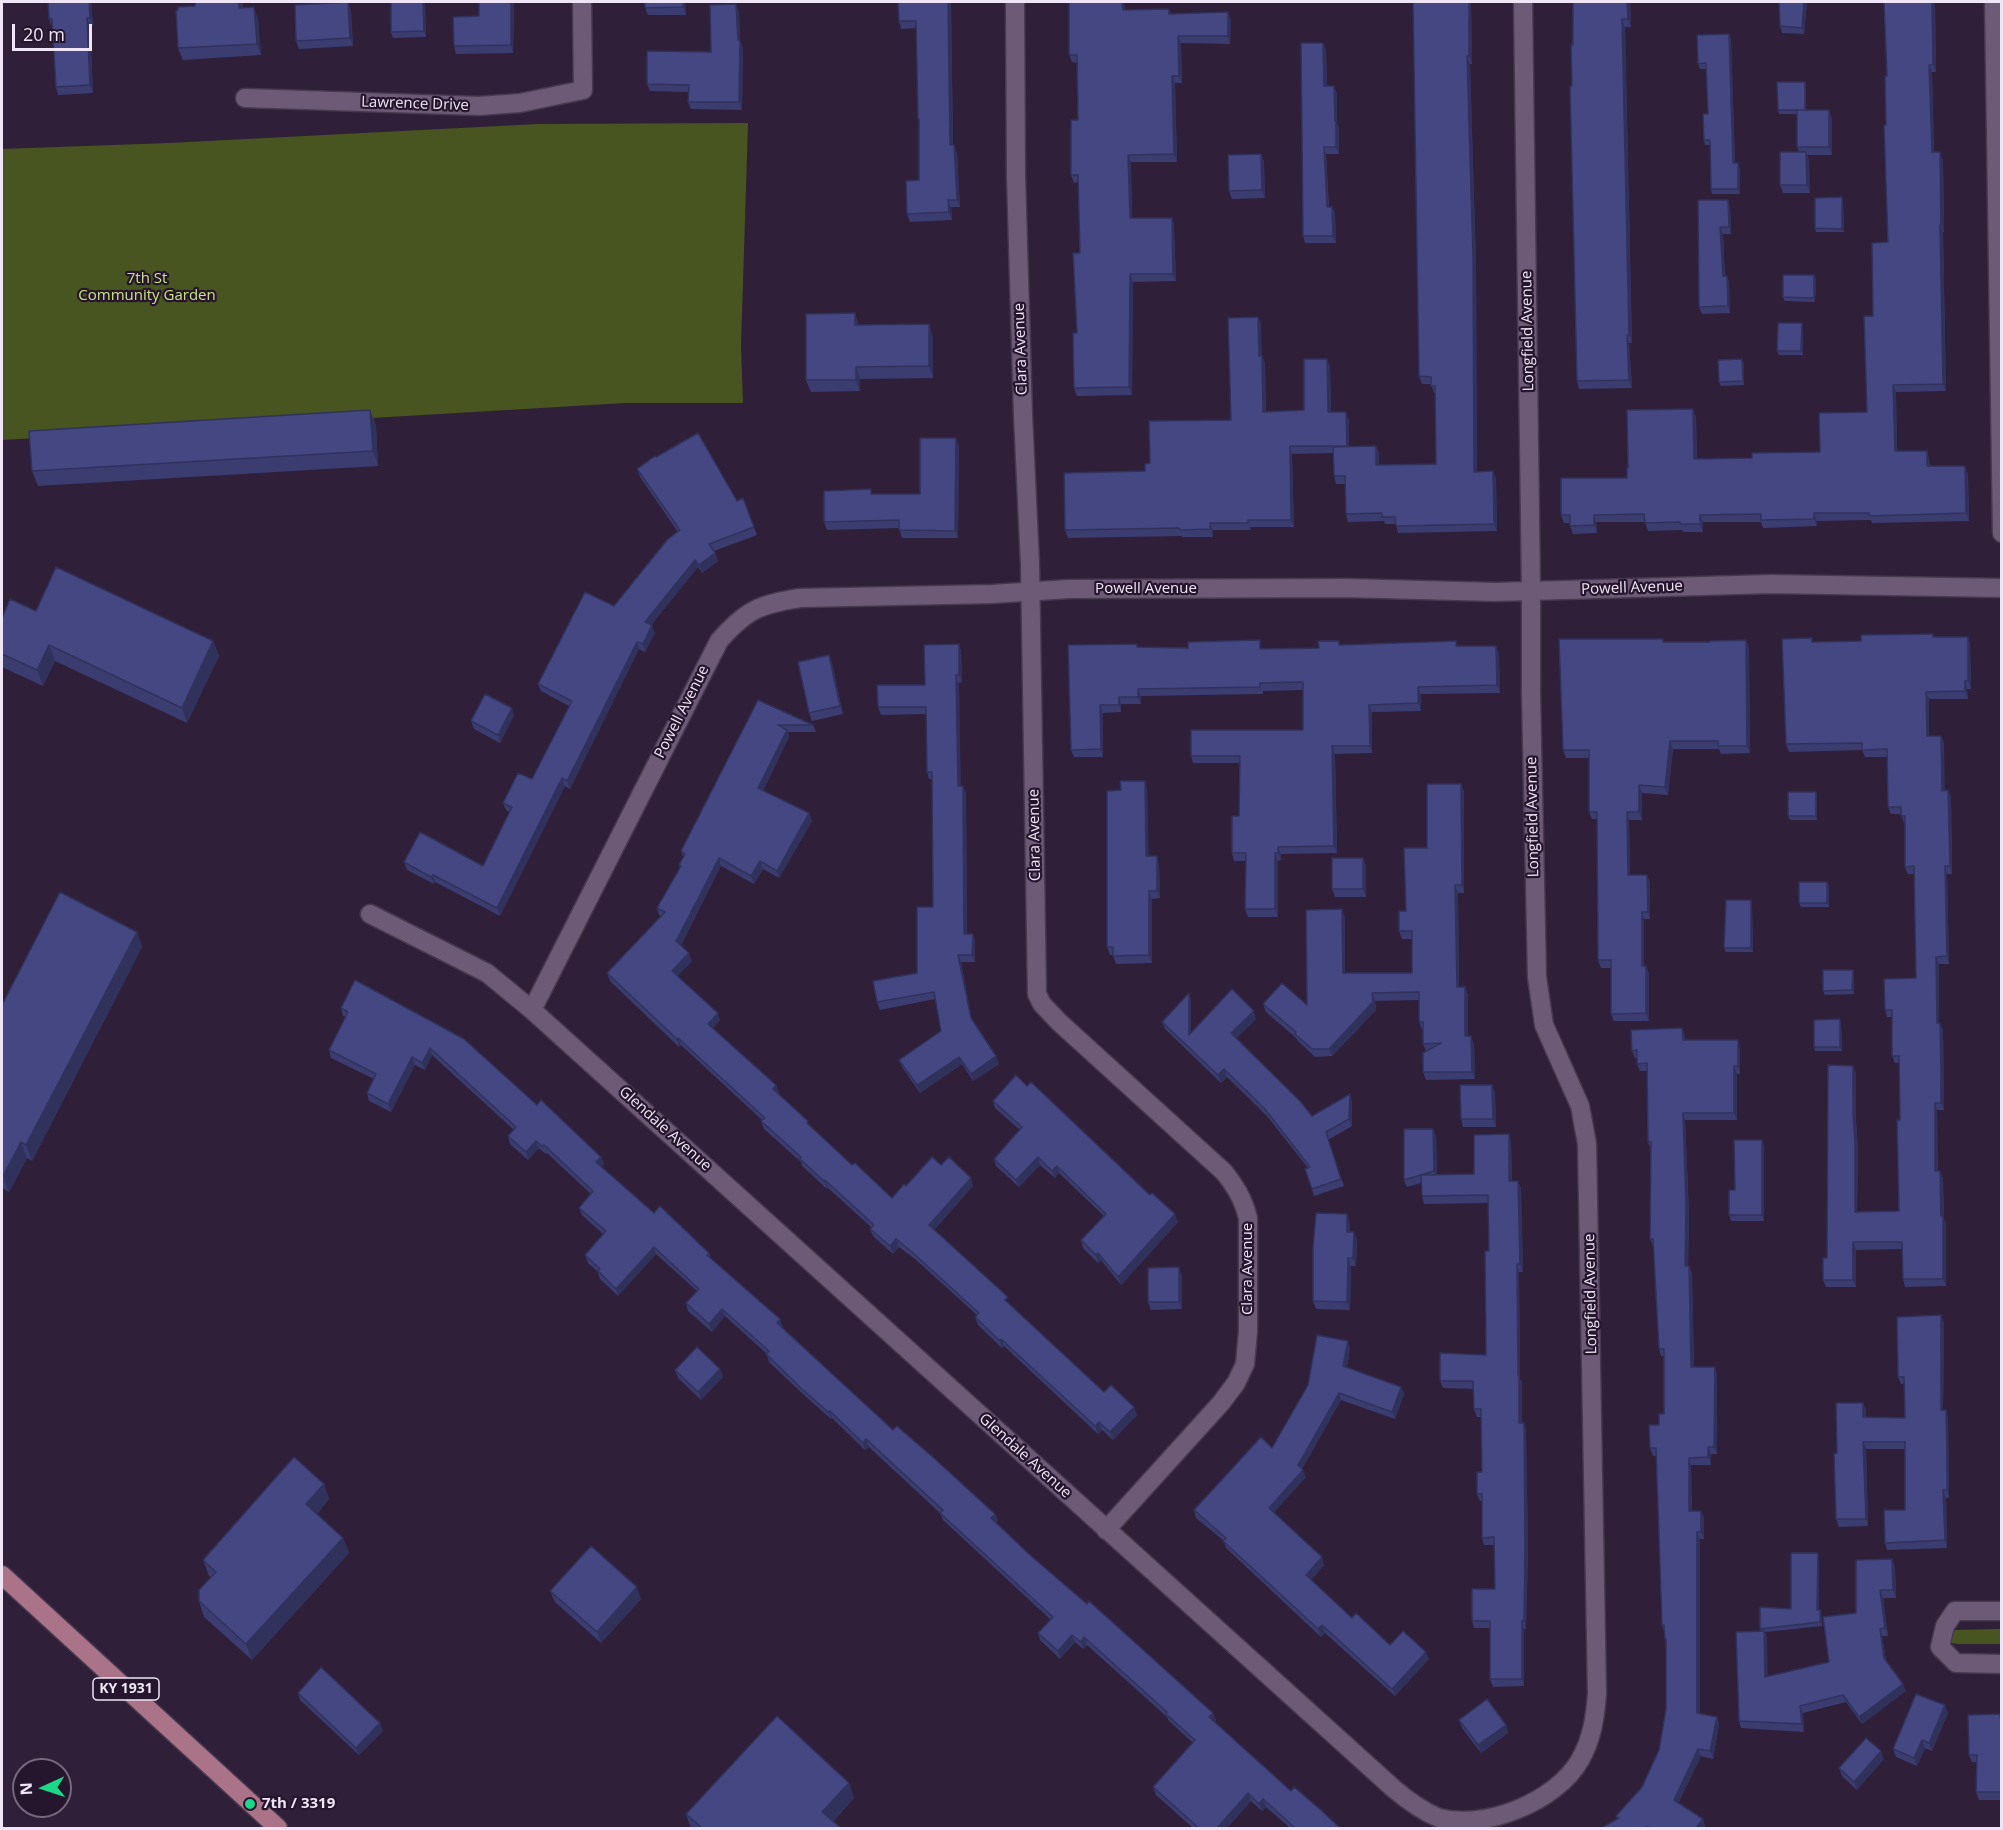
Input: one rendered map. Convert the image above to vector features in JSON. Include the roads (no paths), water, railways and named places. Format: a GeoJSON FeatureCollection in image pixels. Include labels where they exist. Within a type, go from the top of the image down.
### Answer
{"type":"FeatureCollection","features":[{"type":"Feature","properties":{"kind":"main road","name":"KY 1931"},"geometry":{"type":"LineString","coordinates":[[2,1575],[278,1828]]}},
{"type":"Feature","properties":{"kind":"street","name":"Lawrence Drive"},"geometry":{"type":"LineString","coordinates":[[245,98],[479,106],[520,104],[583,90],[582,2]]}},
{"type":"Feature","properties":{"kind":"street","name":"Clara Avenue"},"geometry":{"type":"LineString","coordinates":[[1014,2],[1018,258],[1035,784],[1037,994],[1042,1004],[1059,1022],[1224,1172],[1237,1188],[1248,1218],[1248,1331],[1245,1364],[1236,1383],[1221,1403],[1106,1530]]}},
{"type":"Feature","properties":{"kind":"street","name":"Longfield Avenue"},"geometry":{"type":"LineString","coordinates":[[1523,2],[1531,694],[1537,977],[1544,1025],[1580,1106],[1587,1144],[1596,1623]]}},
{"type":"Feature","properties":{"kind":"street"},"geometry":{"type":"LineString","coordinates":[[1994,2],[2001,533]]}},
{"type":"Feature","properties":{"kind":"street","name":"Powell Avenue"},"geometry":{"type":"LineString","coordinates":[[532,1010],[719,641],[735,623],[760,606],[800,598],[1069,589],[1285,588],[1495,592],[1771,584],[2001,588]]}},
{"type":"Feature","properties":{"kind":"street","name":"Glendale Avenue"},"geometry":{"type":"LineString","coordinates":[[370,914],[487,973],[532,1010],[1106,1530],[1414,1805],[1441,1818],[1465,1822],[1485,1820],[1506,1815],[1546,1795],[1572,1772],[1588,1743],[1595,1719],[1596,1623]]}},
{"type":"Feature","properties":{"kind":"street"},"geometry":{"type":"LineString","coordinates":[[2001,1611],[1955,1611],[1945,1626],[1940,1647],[1956,1663],[2001,1664]]}},
{"type":"Feature","properties":{"kind":"place","name":"7th / 3319"},"geometry":{"type":"Point","coordinates":[250,1804]}},
{"type":"Feature","properties":{"kind":"park label","name":"7th St Community Garden"},"geometry":{"type":"Point","coordinates":[147,288]}}]}
